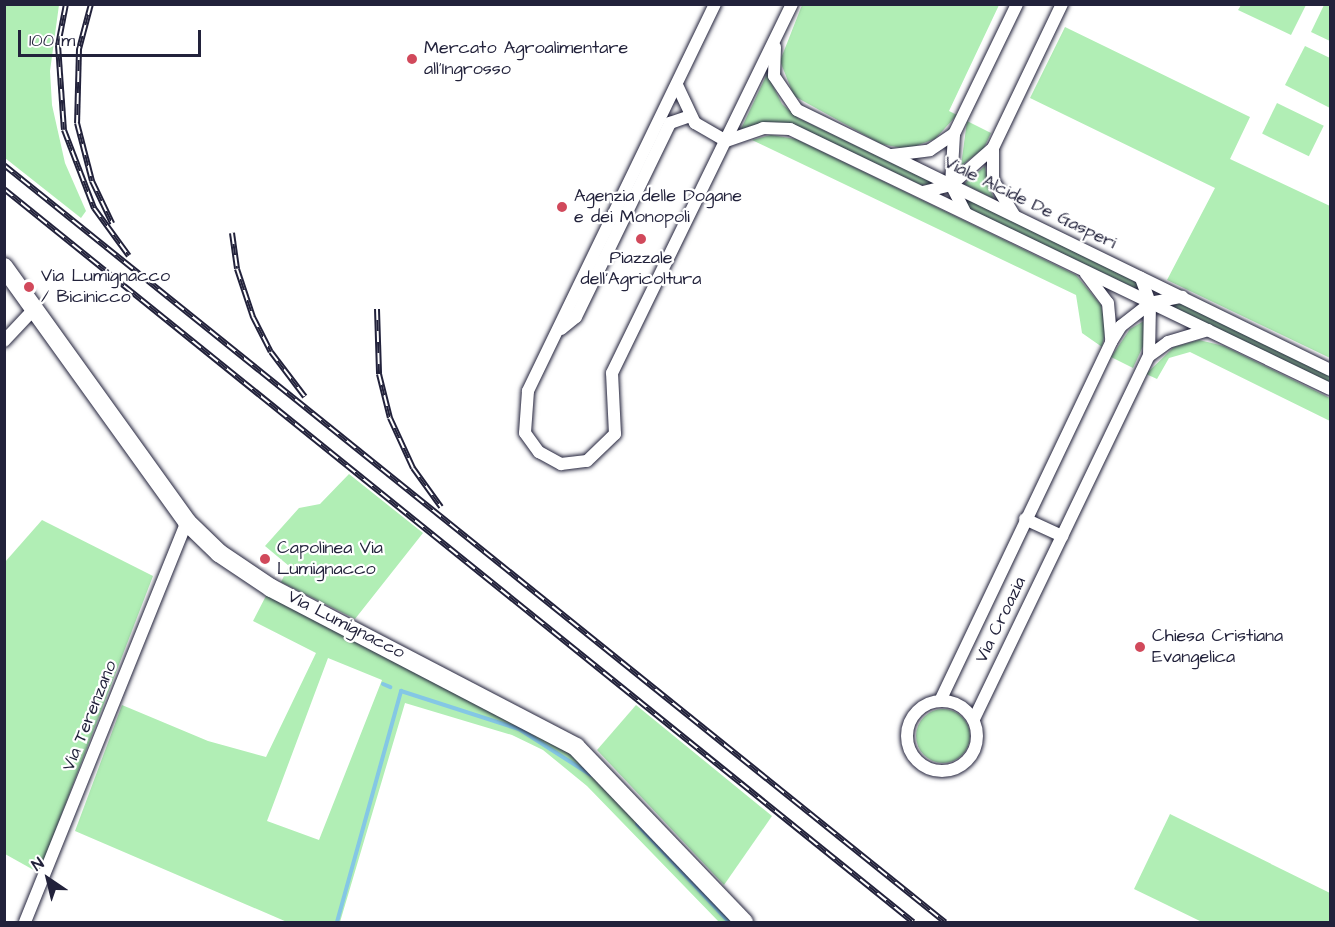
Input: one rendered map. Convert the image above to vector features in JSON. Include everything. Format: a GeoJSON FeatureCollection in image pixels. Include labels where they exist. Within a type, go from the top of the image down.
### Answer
{"type":"FeatureCollection","features":[{"type":"Feature","properties":{"kind":"main road","name":"Via Lumignacco"},"geometry":{"type":"LineString","coordinates":[[4,267],[187,522],[219,553],[266,584],[576,747],[744,922]]}},
{"type":"Feature","properties":{"kind":"street"},"geometry":{"type":"LineString","coordinates":[[715,4],[528,391],[522,423],[538,453],[575,464],[598,455],[615,434],[612,373],[792,4]]}},
{"type":"Feature","properties":{"kind":"street"},"geometry":{"type":"LineString","coordinates":[[964,212],[951,185],[954,134],[1017,4]]}},
{"type":"Feature","properties":{"kind":"street"},"geometry":{"type":"LineString","coordinates":[[922,192],[951,185],[993,148],[1062,4]]}},
{"type":"Feature","properties":{"kind":"street","name":"Viale Alcide De Gasperi"},"geometry":{"type":"LineString","coordinates":[[781,26],[772,62],[787,100],[887,155],[1330,370]]}},
{"type":"Feature","properties":{"kind":"street"},"geometry":{"type":"LineString","coordinates":[[677,86],[690,116],[726,141]]}},
{"type":"Feature","properties":{"kind":"street"},"geometry":{"type":"LineString","coordinates":[[557,332],[576,316],[670,123],[690,116]]}},
{"type":"Feature","properties":{"kind":"street","name":"Viale Alcide De Gasperi"},"geometry":{"type":"LineString","coordinates":[[726,141],[763,128],[790,129],[1330,389]]}},
{"type":"Feature","properties":{"kind":"street"},"geometry":{"type":"LineString","coordinates":[[887,155],[930,150],[954,134]]}},
{"type":"Feature","properties":{"kind":"street"},"geometry":{"type":"LineString","coordinates":[[993,148],[993,180],[1014,216]]}},
{"type":"Feature","properties":{"kind":"street"},"geometry":{"type":"LineString","coordinates":[[1082,269],[1108,303],[1111,342]]}},
{"type":"Feature","properties":{"kind":"street","name":"Via Croazia"},"geometry":{"type":"LineString","coordinates":[[1142,278],[1150,303],[1149,356],[974,719],[977,741],[967,761],[947,771],[925,767],[910,751],[908,728],[919,709],[940,700],[1111,342],[1121,326],[1150,303],[1182,297]]}},
{"type":"Feature","properties":{"kind":"street"},"geometry":{"type":"LineString","coordinates":[[4,341],[34,309]]}},
{"type":"Feature","properties":{"kind":"street"},"geometry":{"type":"LineString","coordinates":[[1149,356],[1168,342],[1209,330]]}},
{"type":"Feature","properties":{"kind":"street"},"geometry":{"type":"LineString","coordinates":[[1025,519],[1062,536]]}},
{"type":"Feature","properties":{"kind":"street","name":"Via Terenzano"},"geometry":{"type":"LineString","coordinates":[[25,922],[187,522]]}},
{"type":"Feature","properties":{"kind":"street"},"geometry":{"type":"LineString","coordinates":[[940,700],[960,705],[974,719]]}},
{"type":"Feature","properties":{"kind":"green space"},"geometry":{"type":"Polygon","coordinates":[[[1241,4],[1306,5],[1291,35],[1238,10],[1241,4]]]}},
{"type":"Feature","properties":{"kind":"green space"},"geometry":{"type":"Polygon","coordinates":[[[4,5],[59,5],[50,71],[52,105],[65,163],[86,211],[81,218],[5,158],[4,5]]]}},
{"type":"Feature","properties":{"kind":"green space"},"geometry":{"type":"Polygon","coordinates":[[[802,5],[999,5],[949,111],[957,115],[935,139],[907,149],[881,144],[794,96],[780,61],[802,5]]]}},
{"type":"Feature","properties":{"kind":"green space"},"geometry":{"type":"Polygon","coordinates":[[[1324,5],[1330,5],[1330,41],[1311,32],[1324,5]]]}},
{"type":"Feature","properties":{"kind":"green space"},"geometry":{"type":"Polygon","coordinates":[[[1065,27],[1250,117],[1230,159],[1330,206],[1330,358],[1167,280],[1215,188],[1030,98],[1065,27]]]}},
{"type":"Feature","properties":{"kind":"green space"},"geometry":{"type":"Polygon","coordinates":[[[1305,46],[1330,58],[1330,108],[1285,85],[1305,46]]]}},
{"type":"Feature","properties":{"kind":"green space"},"geometry":{"type":"Polygon","coordinates":[[[767,74],[782,104],[798,118],[935,184],[921,185],[793,124],[764,122],[741,129],[767,74]]]}},
{"type":"Feature","properties":{"kind":"green space"},"geometry":{"type":"Polygon","coordinates":[[[1277,103],[1324,126],[1309,156],[1262,134],[1277,103]]]}},
{"type":"Feature","properties":{"kind":"green space"},"geometry":{"type":"Polygon","coordinates":[[[967,121],[991,133],[984,148],[961,166],[967,121]]]}},
{"type":"Feature","properties":{"kind":"green space"},"geometry":{"type":"Polygon","coordinates":[[[771,135],[796,139],[1076,275],[1101,305],[1106,328],[1102,347],[1082,333],[1076,295],[752,140],[771,135]]]}},
{"type":"Feature","properties":{"kind":"green space"},"geometry":{"type":"Polygon","coordinates":[[[985,166],[988,184],[994,199],[964,184],[985,166]]]}},
{"type":"Feature","properties":{"kind":"green space"},"geometry":{"type":"Polygon","coordinates":[[[963,197],[1136,282],[1141,291],[971,210],[963,197]]]}},
{"type":"Feature","properties":{"kind":"green space"},"geometry":{"type":"Polygon","coordinates":[[[1180,303],[1330,376],[1330,383],[1170,306],[1180,303]]]}},
{"type":"Feature","properties":{"kind":"green space"},"geometry":{"type":"Polygon","coordinates":[[[1144,321],[1144,344],[1133,368],[1111,357],[1130,329],[1144,321]]]}},
{"type":"Feature","properties":{"kind":"green space"},"geometry":{"type":"Polygon","coordinates":[[[1199,340],[1224,346],[1330,398],[1330,421],[1190,352],[1169,358],[1157,379],[1146,374],[1174,347],[1199,340]]]}},
{"type":"Feature","properties":{"kind":"green space"},"geometry":{"type":"Polygon","coordinates":[[[349,474],[423,533],[355,619],[281,582],[289,566],[265,546],[299,508],[320,504],[349,474]]]}},
{"type":"Feature","properties":{"kind":"green space"},"geometry":{"type":"Polygon","coordinates":[[[42,520],[153,576],[39,873],[5,854],[5,562],[42,520]]]}},
{"type":"Feature","properties":{"kind":"green space"},"geometry":{"type":"Polygon","coordinates":[[[268,592],[567,749],[736,922],[719,922],[587,786],[543,750],[512,735],[405,703],[340,922],[287,922],[75,831],[122,705],[208,741],[266,757],[316,653],[253,621],[268,592]],[[328,658],[267,821],[319,840],[382,680],[328,658]]]}},
{"type":"Feature","properties":{"kind":"green space"},"geometry":{"type":"Polygon","coordinates":[[[636,705],[772,816],[724,885],[597,750],[636,705]]]}},
{"type":"Feature","properties":{"kind":"green space"},"geometry":{"type":"Polygon","coordinates":[[[943,709],[953,711],[962,717],[968,726],[970,736],[968,746],[962,755],[953,761],[943,763],[933,761],[924,755],[918,746],[916,736],[918,726],[924,717],[933,711],[943,709]]]}},
{"type":"Feature","properties":{"kind":"green space"},"geometry":{"type":"Polygon","coordinates":[[[1170,814],[1330,893],[1330,922],[1202,922],[1134,889],[1170,814]]]}},
{"type":"Feature","properties":{"kind":"waterway"},"geometry":{"type":"LineString","coordinates":[[383,684],[390,687]]}},
{"type":"Feature","properties":{"kind":"waterway"},"geometry":{"type":"LineString","coordinates":[[337,922],[401,691],[519,729],[591,775]]}},
{"type":"Feature","properties":{"kind":"waterway"},"geometry":{"type":"LineString","coordinates":[[637,824],[729,922]]}},
{"type":"Feature","properties":{"kind":"railway"},"geometry":{"type":"LineString","coordinates":[[66,4],[58,45],[64,130],[94,208],[129,256]]}},
{"type":"Feature","properties":{"kind":"railway"},"geometry":{"type":"LineString","coordinates":[[91,4],[79,49],[77,123],[92,181],[112,223]]}},
{"type":"Feature","properties":{"kind":"railway"},"geometry":{"type":"LineString","coordinates":[[4,165],[945,922]]}},
{"type":"Feature","properties":{"kind":"railway"},"geometry":{"type":"LineString","coordinates":[[4,189],[913,922]]}},
{"type":"Feature","properties":{"kind":"railway"},"geometry":{"type":"LineString","coordinates":[[232,233],[237,269],[253,317],[271,352],[305,397]]}},
{"type":"Feature","properties":{"kind":"railway"},"geometry":{"type":"LineString","coordinates":[[377,309],[379,374],[390,418],[413,468],[441,507]]}},
{"type":"Feature","properties":{"kind":"place","name":"Mercato Agroalimentare all’Ingrosso"},"geometry":{"type":"Point","coordinates":[412,59]}},
{"type":"Feature","properties":{"kind":"place","name":"Agenzia delle Dogane e dei Monopoli"},"geometry":{"type":"Point","coordinates":[562,207]}},
{"type":"Feature","properties":{"kind":"place","name":"Piazzale dell'Agricoltura"},"geometry":{"type":"Point","coordinates":[641,239]}},
{"type":"Feature","properties":{"kind":"place","name":"Via Lumignacco / Bicinicco"},"geometry":{"type":"Point","coordinates":[29,287]}},
{"type":"Feature","properties":{"kind":"place","name":"Capolinea Via Lumignacco"},"geometry":{"type":"Point","coordinates":[265,559]}},
{"type":"Feature","properties":{"kind":"place","name":"Chiesa Cristiana Evangelica"},"geometry":{"type":"Point","coordinates":[1140,647]}}]}
